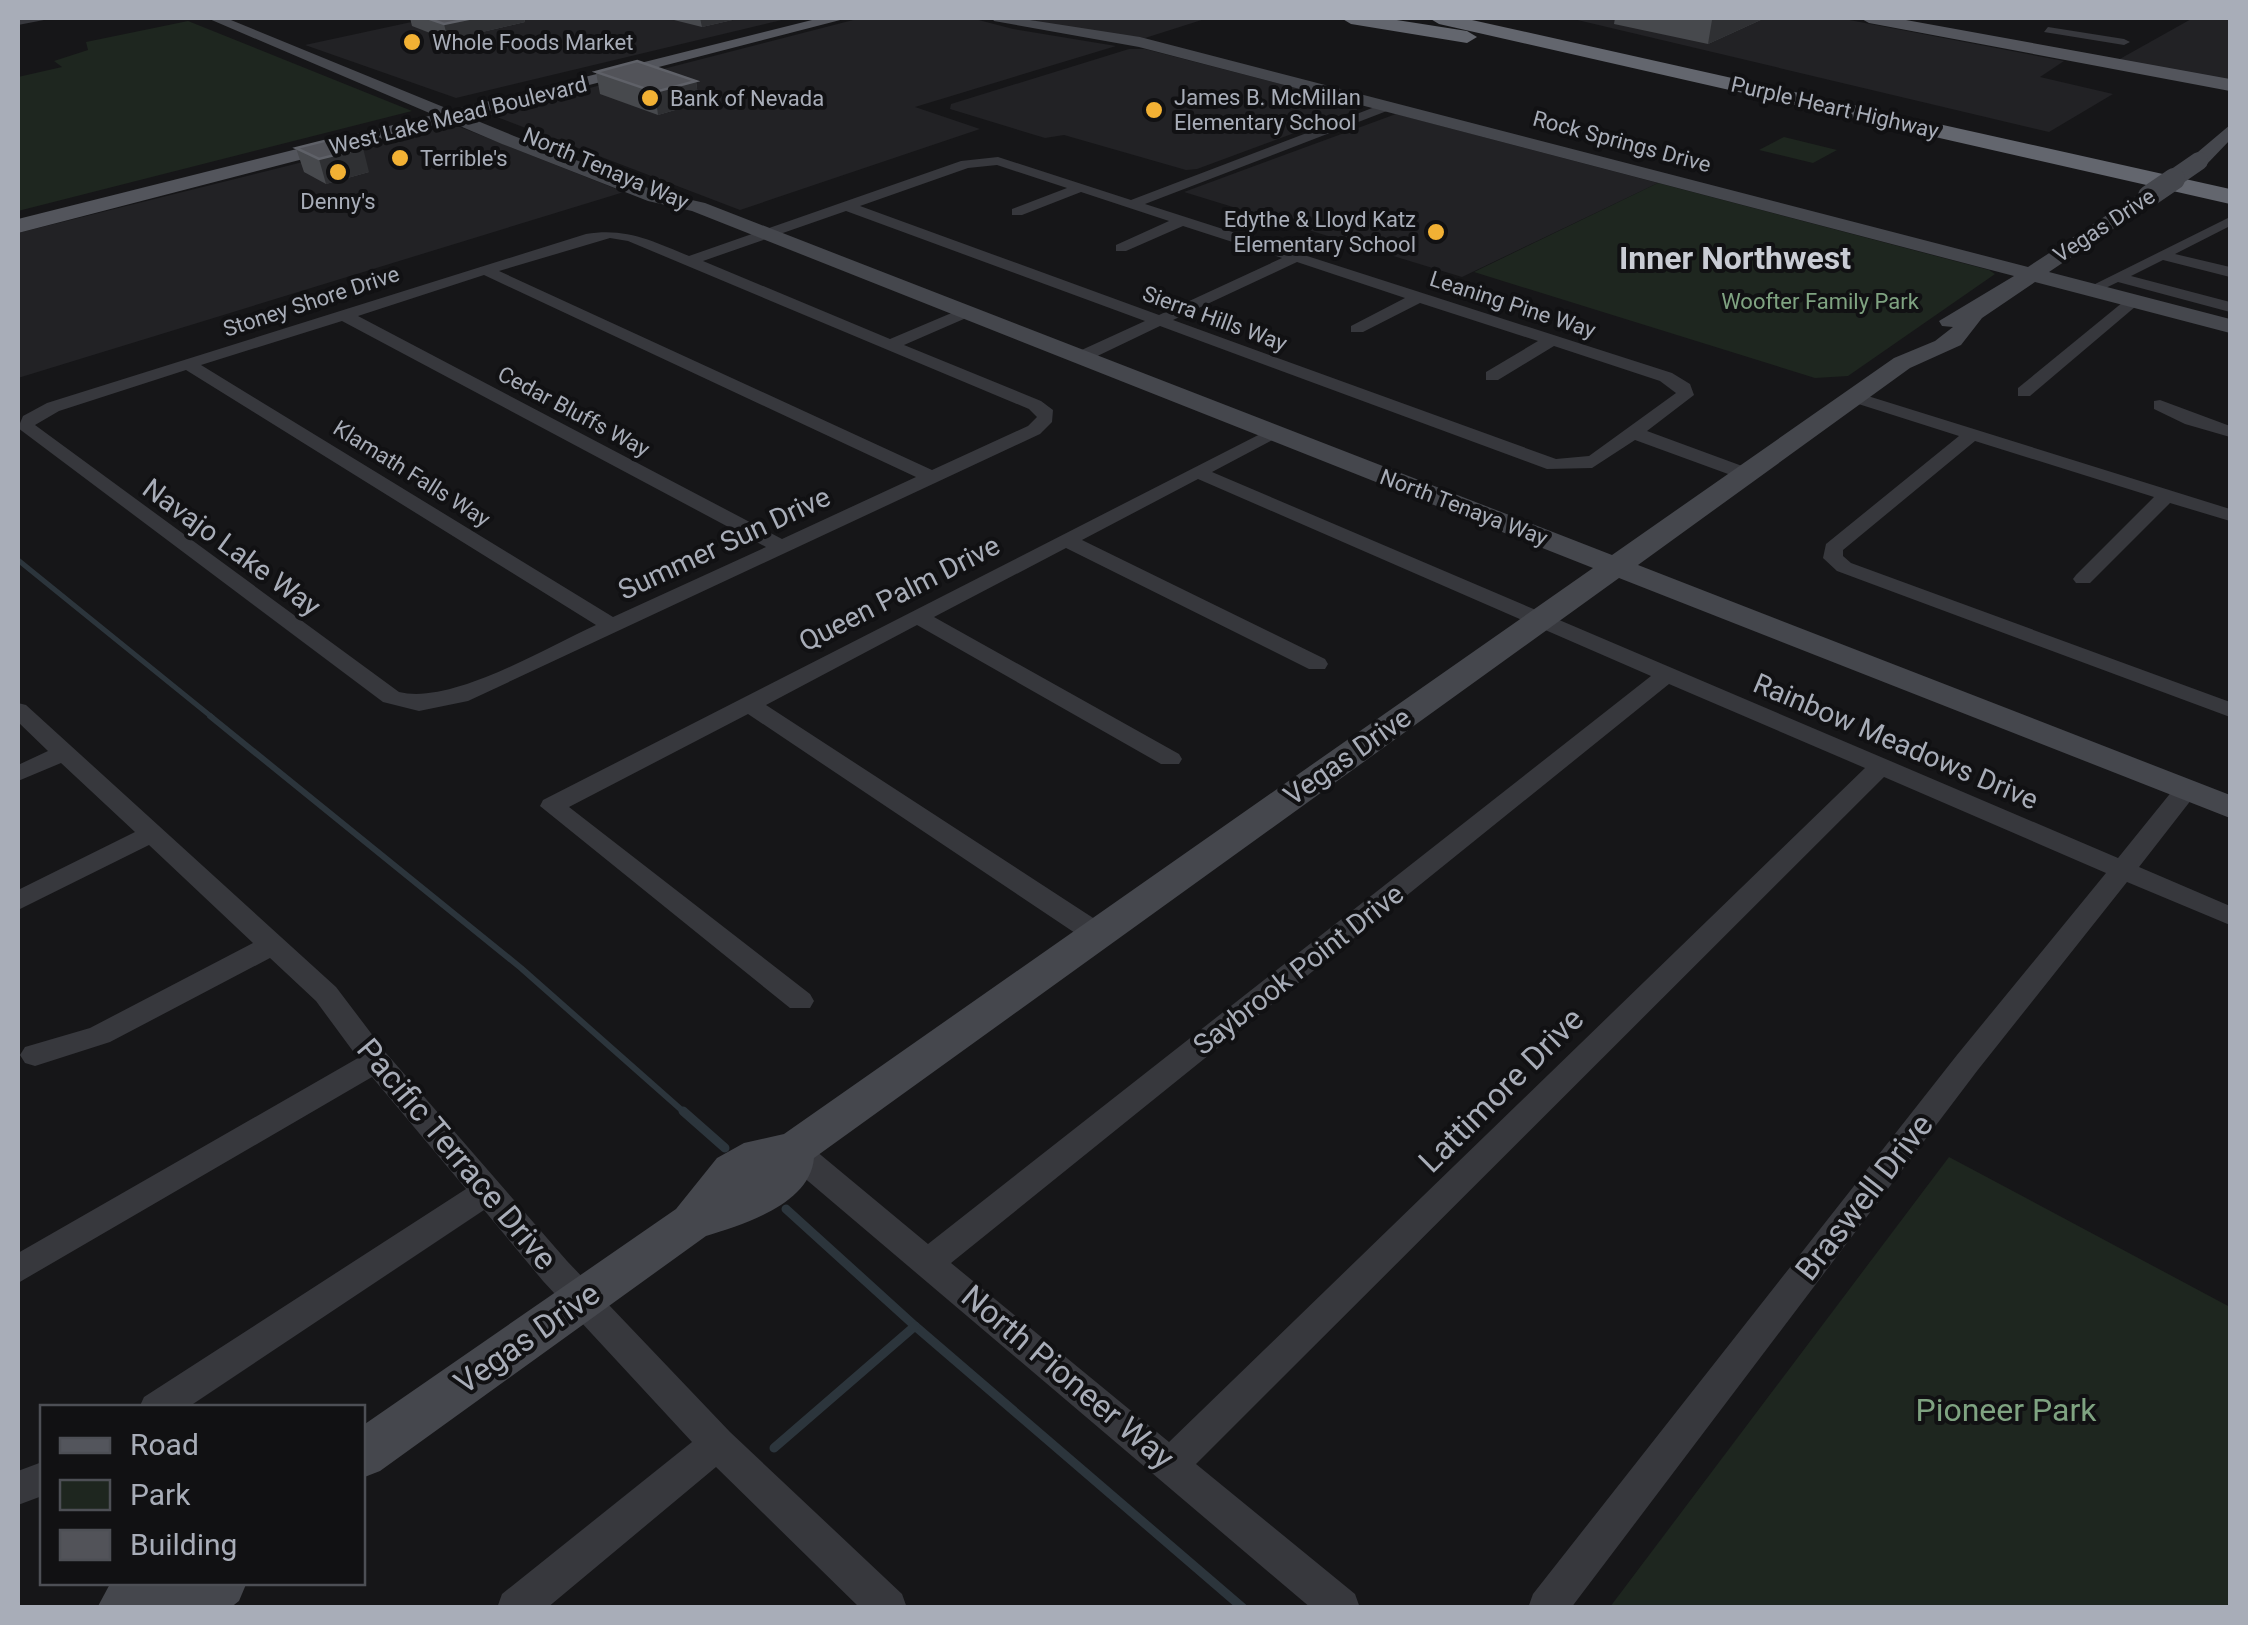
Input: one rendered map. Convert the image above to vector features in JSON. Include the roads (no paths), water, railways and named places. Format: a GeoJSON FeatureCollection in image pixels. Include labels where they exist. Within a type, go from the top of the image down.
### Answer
{"type":"FeatureCollection","features":[{"type":"Feature","properties":{"kind":"highway"},"geometry":{"type":"LineString","coordinates":[[1351,18],[1600,62],[2052,156]]}},
{"type":"Feature","properties":{"kind":"highway","name":"Purple Heart Highway"},"geometry":{"type":"LineString","coordinates":[[1439,18],[2230,196]]}},
{"type":"Feature","properties":{"kind":"highway","name":"Purple Heart Highway"},"geometry":{"type":"LineString","coordinates":[[1497,18],[2230,180]]}},
{"type":"Feature","properties":{"kind":"highway"},"geometry":{"type":"LineString","coordinates":[[1535,18],[1682,58]]}},
{"type":"Feature","properties":{"kind":"main road","name":"North Tenaya Way"},"geometry":{"type":"LineString","coordinates":[[214,18],[2230,807]]}},
{"type":"Feature","properties":{"kind":"main road","name":"West Lake Mead Boulevard"},"geometry":{"type":"LineString","coordinates":[[18,216],[192,177],[814,18]]}},
{"type":"Feature","properties":{"kind":"main road","name":"West Lake Mead Boulevard"},"geometry":{"type":"LineString","coordinates":[[773,30],[839,18]]}},
{"type":"Feature","properties":{"kind":"main road","name":"Rock Springs Drive"},"geometry":{"type":"LineString","coordinates":[[999,18],[1140,42],[2230,326]]}},
{"type":"Feature","properties":{"kind":"main road"},"geometry":{"type":"LineString","coordinates":[[1869,18],[2230,88]]}},
{"type":"Feature","properties":{"kind":"main road"},"geometry":{"type":"LineString","coordinates":[[1973,38],[2021,44],[2230,88]]}},
{"type":"Feature","properties":{"kind":"main road","name":"West Lake Mead Boulevard"},"geometry":{"type":"LineString","coordinates":[[453,112],[579,84],[659,60]]}},
{"type":"Feature","properties":{"kind":"main road","name":"North Tenaya Way"},"geometry":{"type":"LineString","coordinates":[[453,112],[576,166],[672,192],[698,207]]}},
{"type":"Feature","properties":{"kind":"main road","name":"Vegas Drive"},"geometry":{"type":"LineString","coordinates":[[365,1453],[692,1222],[741,1208],[791,1172],[792,1150],[1902,363],[1933,353],[1966,328],[1972,314],[2149,196],[2199,160],[2230,130]]}},
{"type":"Feature","properties":{"kind":"main road","name":"West Lake Mead Boulevard"},"geometry":{"type":"LineString","coordinates":[[18,226],[192,177]]}},
{"type":"Feature","properties":{"kind":"main road"},"geometry":{"type":"LineString","coordinates":[[124,1608],[147,1585]]}},
{"type":"Feature","properties":{"kind":"main road"},"geometry":{"type":"LineString","coordinates":[[185,1608],[216,1585]]}},
{"type":"Feature","properties":{"kind":"street"},"geometry":{"type":"LineString","coordinates":[[18,22],[40,18]]}},
{"type":"Feature","properties":{"kind":"street"},"geometry":{"type":"LineString","coordinates":[[2021,44],[2073,18]]}},
{"type":"Feature","properties":{"kind":"street"},"geometry":{"type":"LineString","coordinates":[[2048,30],[2124,42]]}},
{"type":"Feature","properties":{"kind":"street"},"geometry":{"type":"LineString","coordinates":[[1130,204],[1388,106]]}},
{"type":"Feature","properties":{"kind":"street","name":"Leaning Pine Way"},"geometry":{"type":"LineString","coordinates":[[846,206],[983,161],[1008,164],[1666,377],[1684,388],[1682,400],[1634,433]]}},
{"type":"Feature","properties":{"kind":"street"},"geometry":{"type":"LineString","coordinates":[[1017,212],[1080,188]]}},
{"type":"Feature","properties":{"kind":"street"},"geometry":{"type":"LineString","coordinates":[[690,261],[846,206]]}},
{"type":"Feature","properties":{"kind":"street","name":"Sierra Hills Way"},"geometry":{"type":"LineString","coordinates":[[846,206],[1538,461],[1570,466],[1596,460],[1634,433]]}},
{"type":"Feature","properties":{"kind":"street"},"geometry":{"type":"LineString","coordinates":[[1121,248],[1182,222]]}},
{"type":"Feature","properties":{"kind":"street"},"geometry":{"type":"LineString","coordinates":[[2091,290],[2230,222]]}},
{"type":"Feature","properties":{"kind":"street","name":"Stoney Shore Drive"},"geometry":{"type":"LineString","coordinates":[[29,420],[53,407],[586,238],[610,234],[631,237],[690,261]]}},
{"type":"Feature","properties":{"kind":"street"},"geometry":{"type":"LineString","coordinates":[[2161,254],[2230,272]]}},
{"type":"Feature","properties":{"kind":"street"},"geometry":{"type":"LineString","coordinates":[[1080,356],[1296,257]]}},
{"type":"Feature","properties":{"kind":"street"},"geometry":{"type":"LineString","coordinates":[[690,261],[890,344],[966,312]]}},
{"type":"Feature","properties":{"kind":"street"},"geometry":{"type":"LineString","coordinates":[[485,270],[931,477]]}},
{"type":"Feature","properties":{"kind":"street"},"geometry":{"type":"LineString","coordinates":[[2116,278],[2230,307]]}},
{"type":"Feature","properties":{"kind":"street"},"geometry":{"type":"LineString","coordinates":[[1357,329],[1418,297]]}},
{"type":"Feature","properties":{"kind":"street"},"geometry":{"type":"LineString","coordinates":[[2024,392],[2134,301]]}},
{"type":"Feature","properties":{"kind":"street","name":"Cedar Bluffs Way"},"geometry":{"type":"LineString","coordinates":[[344,315],[782,547]]}},
{"type":"Feature","properties":{"kind":"street"},"geometry":{"type":"LineString","coordinates":[[1492,376],[1552,340]]}},
{"type":"Feature","properties":{"kind":"street","name":"Summer Sun Drive"},"geometry":{"type":"LineString","coordinates":[[419,704],[460,696],[1034,430],[1046,418],[1044,410],[1034,405],[890,344]]}},
{"type":"Feature","properties":{"kind":"street","name":"Klamath Falls Way"},"geometry":{"type":"LineString","coordinates":[[187,364],[612,625]]}},
{"type":"Feature","properties":{"kind":"street"},"geometry":{"type":"LineString","coordinates":[[1855,397],[2230,515]]}},
{"type":"Feature","properties":{"kind":"street"},"geometry":{"type":"LineString","coordinates":[[2160,406],[2230,432]]}},
{"type":"Feature","properties":{"kind":"street","name":"Navajo Lake Way"},"geometry":{"type":"LineString","coordinates":[[29,420],[25,426],[28,432],[375,686],[404,703],[419,704]]}},
{"type":"Feature","properties":{"kind":"street","name":"Queen Palm Drive"},"geometry":{"type":"LineString","coordinates":[[800,1002],[552,806],[1274,432]]}},
{"type":"Feature","properties":{"kind":"street"},"geometry":{"type":"LineString","coordinates":[[1634,433],[1746,474]]}},
{"type":"Feature","properties":{"kind":"street"},"geometry":{"type":"LineString","coordinates":[[1972,434],[1833,548],[1834,558],[1844,567],[2230,710]]}},
{"type":"Feature","properties":{"kind":"street","name":"Rainbow Meadows Drive"},"geometry":{"type":"LineString","coordinates":[[1197,472],[1537,622],[2230,916]]}},
{"type":"Feature","properties":{"kind":"street"},"geometry":{"type":"LineString","coordinates":[[2083,579],[2167,495]]}},
{"type":"Feature","properties":{"kind":"street"},"geometry":{"type":"LineString","coordinates":[[1067,540],[1317,664]]}},
{"type":"Feature","properties":{"kind":"street"},"geometry":{"type":"LineString","coordinates":[[918,617],[1170,759]]}},
{"type":"Feature","properties":{"kind":"street","name":"Saybrook Point Drive"},"geometry":{"type":"LineString","coordinates":[[930,1262],[1665,676]]}},
{"type":"Feature","properties":{"kind":"street"},"geometry":{"type":"LineString","coordinates":[[749,704],[1097,934]]}},
{"type":"Feature","properties":{"kind":"street","name":"Pacific Terrace Drive"},"geometry":{"type":"LineString","coordinates":[[18,710],[326,994],[376,1061],[582,1300],[717,1444],[888,1608]]}},
{"type":"Feature","properties":{"kind":"street"},"geometry":{"type":"LineString","coordinates":[[18,774],[64,753]]}},
{"type":"Feature","properties":{"kind":"street","name":"Lattimore Drive"},"geometry":{"type":"LineString","coordinates":[[1172,1463],[1880,767]]}},
{"type":"Feature","properties":{"kind":"street","name":"Braswell Drive"},"geometry":{"type":"LineString","coordinates":[[1547,1608],[1967,1064],[2186,790]]}},
{"type":"Feature","properties":{"kind":"street"},"geometry":{"type":"LineString","coordinates":[[18,901],[152,833]]}},
{"type":"Feature","properties":{"kind":"street"},"geometry":{"type":"LineString","coordinates":[[35,1055],[100,1035],[273,944]]}},
{"type":"Feature","properties":{"kind":"street"},"geometry":{"type":"LineString","coordinates":[[18,1269],[376,1061]]}},
{"type":"Feature","properties":{"kind":"street","name":"North Pioneer Way"},"geometry":{"type":"LineString","coordinates":[[792,1150],[1172,1463],[1341,1608]]}},
{"type":"Feature","properties":{"kind":"street"},"geometry":{"type":"LineString","coordinates":[[162,1405],[486,1192]]}},
{"type":"Feature","properties":{"kind":"street"},"geometry":{"type":"LineString","coordinates":[[516,1608],[717,1444]]}},
{"type":"Feature","properties":{"kind":"waterway"},"geometry":{"type":"LineString","coordinates":[[18,560],[213,718]]}},
{"type":"Feature","properties":{"kind":"waterway"},"geometry":{"type":"LineString","coordinates":[[210,716],[521,968],[685,1113]]}},
{"type":"Feature","properties":{"kind":"waterway"},"geometry":{"type":"LineString","coordinates":[[683,1111],[725,1148]]}},
{"type":"Feature","properties":{"kind":"waterway"},"geometry":{"type":"LineString","coordinates":[[786,1209],[915,1326]]}},
{"type":"Feature","properties":{"kind":"waterway"},"geometry":{"type":"LineString","coordinates":[[774,1448],[915,1326]]}},
{"type":"Feature","properties":{"kind":"waterway"},"geometry":{"type":"LineString","coordinates":[[915,1326],[1243,1608]]}},
{"type":"Feature","properties":{"kind":"place","name":"Whole Foods Market"},"geometry":{"type":"Point","coordinates":[412,42]}},
{"type":"Feature","properties":{"kind":"place","name":"Bank of Nevada"},"geometry":{"type":"Point","coordinates":[650,98]}},
{"type":"Feature","properties":{"kind":"place","name":"James B. McMillan Elementary School"},"geometry":{"type":"Point","coordinates":[1154,110]}},
{"type":"Feature","properties":{"kind":"place","name":"Terrible's"},"geometry":{"type":"Point","coordinates":[400,158]}},
{"type":"Feature","properties":{"kind":"place","name":"Denny's"},"geometry":{"type":"Point","coordinates":[338,172]}},
{"type":"Feature","properties":{"kind":"place","name":"Edythe & Lloyd Katz Elementary School"},"geometry":{"type":"Point","coordinates":[1436,232]}},
{"type":"Feature","properties":{"kind":"district","name":"Inner Northwest"},"geometry":{"type":"Point","coordinates":[1735,258]}},
{"type":"Feature","properties":{"kind":"park label","name":"Woofter Family Park"},"geometry":{"type":"Point","coordinates":[1820,301]}},
{"type":"Feature","properties":{"kind":"park label","name":"Pioneer Park"},"geometry":{"type":"Point","coordinates":[2006,1410]}}]}
